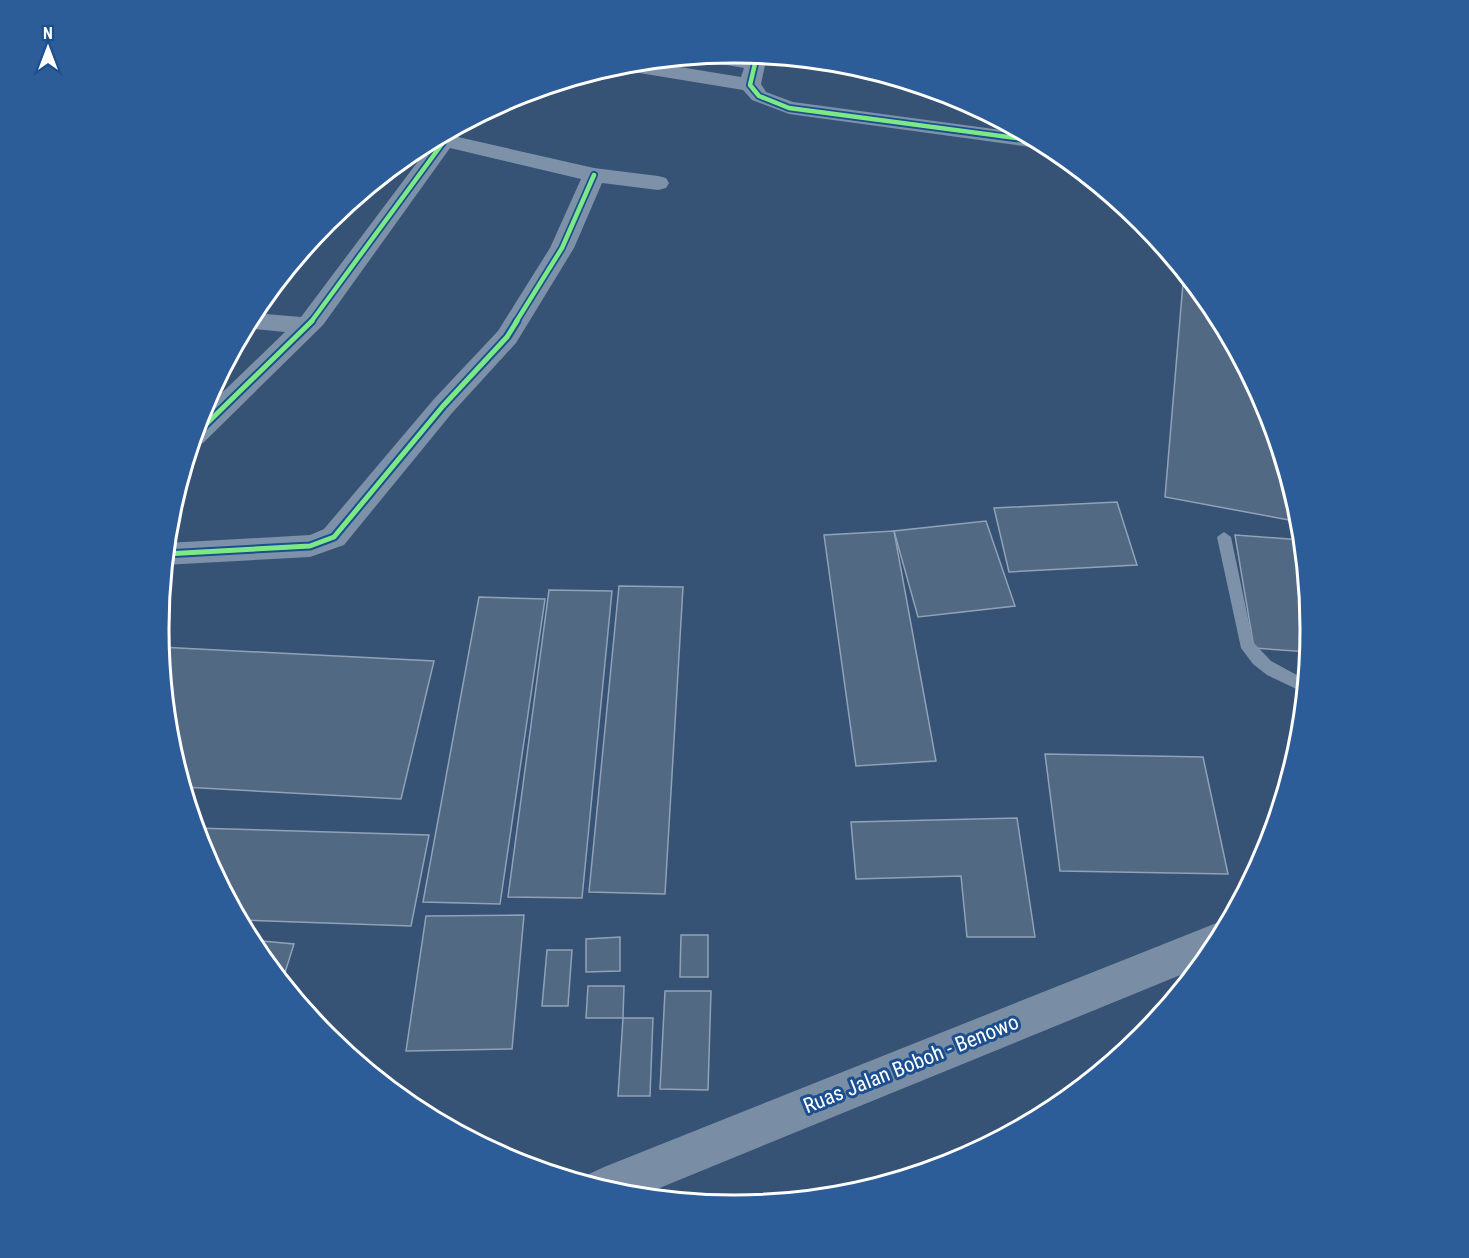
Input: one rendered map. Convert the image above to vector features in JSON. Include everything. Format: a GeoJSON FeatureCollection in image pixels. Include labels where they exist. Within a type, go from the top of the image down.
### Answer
{"type":"FeatureCollection","features":[{"type":"Feature","properties":{"kind":"main road","name":"Ruas Jalan Boboh - Benowo"},"geometry":{"type":"LineString","coordinates":[[619,1183],[1203,947]]}},
{"type":"Feature","properties":{"kind":"street"},"geometry":{"type":"LineString","coordinates":[[705,77],[710,64]]}},
{"type":"Feature","properties":{"kind":"street"},"geometry":{"type":"LineString","coordinates":[[750,85],[754,64]]}},
{"type":"Feature","properties":{"kind":"street"},"geometry":{"type":"LineString","coordinates":[[654,69],[750,85],[759,96],[789,108],[1016,138]]}},
{"type":"Feature","properties":{"kind":"street"},"geometry":{"type":"LineString","coordinates":[[453,138],[594,175],[658,183]]}},
{"type":"Feature","properties":{"kind":"street"},"geometry":{"type":"LineString","coordinates":[[209,421],[307,326],[436,149]]}},
{"type":"Feature","properties":{"kind":"street"},"geometry":{"type":"LineString","coordinates":[[173,554],[310,546],[327,542],[334,537],[443,406],[507,337],[562,248],[594,175]]}},
{"type":"Feature","properties":{"kind":"street"},"geometry":{"type":"LineString","coordinates":[[260,322],[307,326]]}},
{"type":"Feature","properties":{"kind":"lane"},"geometry":{"type":"LineString","coordinates":[[1224,537],[1246,644],[1256,659],[1268,669],[1298,683]]}},
{"type":"Feature","properties":{"kind":"building"},"geometry":{"type":"Polygon","coordinates":[[[1183,283],[1225,346],[1257,412],[1270,447],[1290,520],[1165,497],[1183,283]]]}},
{"type":"Feature","properties":{"kind":"building"},"geometry":{"type":"Polygon","coordinates":[[[1117,502],[1137,565],[1009,572],[994,508],[1117,502]]]}},
{"type":"Feature","properties":{"kind":"building"},"geometry":{"type":"Polygon","coordinates":[[[986,521],[1015,606],[918,617],[894,531],[986,521]]]}},
{"type":"Feature","properties":{"kind":"building"},"geometry":{"type":"Polygon","coordinates":[[[894,531],[936,761],[856,766],[824,535],[894,531]]]}},
{"type":"Feature","properties":{"kind":"building"},"geometry":{"type":"Polygon","coordinates":[[[1235,535],[1293,539],[1299,592],[1299,651],[1254,648],[1235,535]]]}},
{"type":"Feature","properties":{"kind":"building"},"geometry":{"type":"Polygon","coordinates":[[[619,586],[683,587],[665,894],[589,892],[619,586]]]}},
{"type":"Feature","properties":{"kind":"building"},"geometry":{"type":"Polygon","coordinates":[[[549,590],[612,591],[582,898],[508,897],[549,590]]]}},
{"type":"Feature","properties":{"kind":"building"},"geometry":{"type":"Polygon","coordinates":[[[479,597],[545,599],[500,904],[423,902],[479,597]]]}},
{"type":"Feature","properties":{"kind":"building"},"geometry":{"type":"Polygon","coordinates":[[[169,647],[434,661],[401,799],[192,787],[179,739],[173,703],[169,647]]]}},
{"type":"Feature","properties":{"kind":"building"},"geometry":{"type":"Polygon","coordinates":[[[1045,754],[1203,757],[1228,874],[1060,871],[1045,754]]]}},
{"type":"Feature","properties":{"kind":"building"},"geometry":{"type":"Polygon","coordinates":[[[1017,818],[1035,937],[967,937],[961,876],[856,879],[851,822],[1017,818]]]}},
{"type":"Feature","properties":{"kind":"building"},"geometry":{"type":"Polygon","coordinates":[[[205,828],[429,835],[411,926],[249,920],[227,879],[205,828]]]}},
{"type":"Feature","properties":{"kind":"building"},"geometry":{"type":"Polygon","coordinates":[[[524,915],[512,1049],[406,1051],[426,916],[524,915]]]}},
{"type":"Feature","properties":{"kind":"building"},"geometry":{"type":"Polygon","coordinates":[[[681,935],[708,935],[708,977],[680,977],[681,935]]]}},
{"type":"Feature","properties":{"kind":"building"},"geometry":{"type":"Polygon","coordinates":[[[620,937],[620,971],[586,972],[586,939],[620,937]]]}},
{"type":"Feature","properties":{"kind":"building"},"geometry":{"type":"Polygon","coordinates":[[[263,941],[294,944],[285,974],[263,941]]]}},
{"type":"Feature","properties":{"kind":"building"},"geometry":{"type":"Polygon","coordinates":[[[547,950],[572,950],[568,1006],[542,1006],[547,950]]]}},
{"type":"Feature","properties":{"kind":"building"},"geometry":{"type":"Polygon","coordinates":[[[588,986],[624,986],[623,1018],[586,1018],[588,986]]]}},
{"type":"Feature","properties":{"kind":"building"},"geometry":{"type":"Polygon","coordinates":[[[665,991],[711,991],[708,1090],[660,1089],[665,991]]]}},
{"type":"Feature","properties":{"kind":"building"},"geometry":{"type":"Polygon","coordinates":[[[623,1018],[653,1018],[650,1096],[618,1096],[623,1018]]]}},
{"type":"Feature","properties":{"kind":"cycle path"},"geometry":{"type":"LineString","coordinates":[[755,64],[750,85],[759,96],[789,108],[1017,139]]}},
{"type":"Feature","properties":{"kind":"cycle path"},"geometry":{"type":"LineString","coordinates":[[208,422],[314,319],[441,146]]}},
{"type":"Feature","properties":{"kind":"cycle path"},"geometry":{"type":"LineString","coordinates":[[173,554],[310,546],[334,537],[443,406],[507,337],[562,248],[594,175]]}}]}
